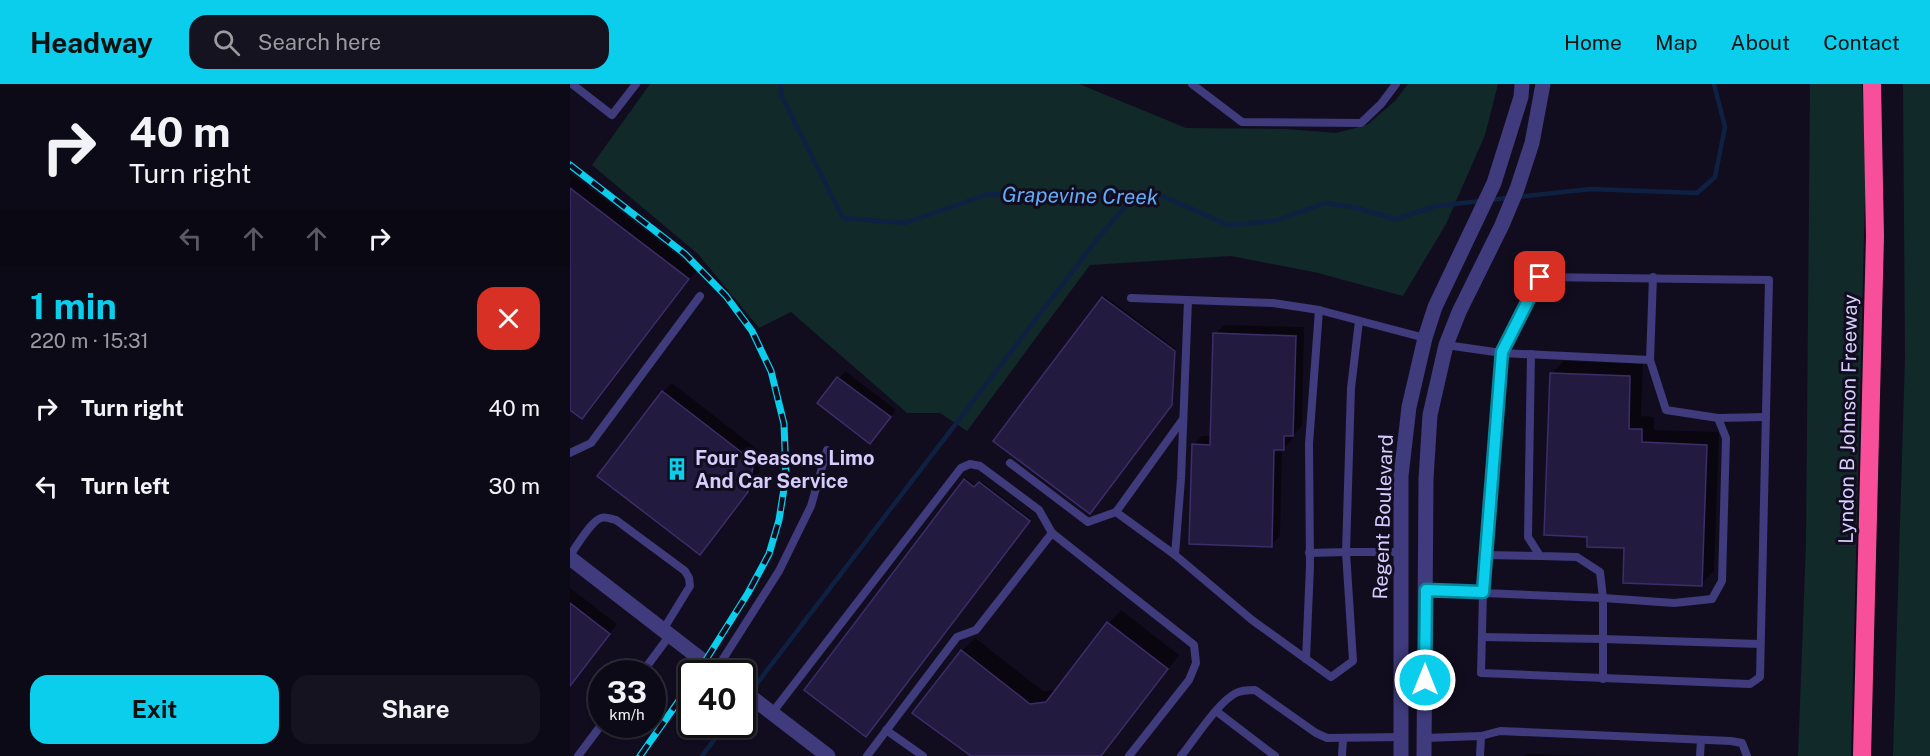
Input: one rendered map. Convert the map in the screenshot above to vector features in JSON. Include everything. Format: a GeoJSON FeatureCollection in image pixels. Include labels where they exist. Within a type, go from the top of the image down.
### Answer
{"type":"FeatureCollection","features":[{"type":"Feature","properties":{"kind":"highway","name":"Lyndon B Johnson Freeway"},"geometry":{"type":"LineString","coordinates":[[1862,756],[1875,236],[1872,84]]}},
{"type":"Feature","properties":{"kind":"street"},"geometry":{"type":"LineString","coordinates":[[1424,756],[1426,478],[1430,415],[1446,345],[1459,312],[1517,189],[1532,143],[1543,84]]}},
{"type":"Feature","properties":{"kind":"street","name":"Regent Boulevard"},"geometry":{"type":"LineString","coordinates":[[1401,756],[1401,476],[1409,407],[1425,338],[1435,307],[1494,183],[1521,90]]}},
{"type":"Feature","properties":{"kind":"street"},"geometry":{"type":"LineString","coordinates":[[570,557],[703,660]]}},
{"type":"Feature","properties":{"kind":"street"},"geometry":{"type":"LineString","coordinates":[[756,701],[828,756]]}},
{"type":"Feature","properties":{"kind":"street"},"geometry":{"type":"LineString","coordinates":[[1401,737],[1424,738]]}},
{"type":"Feature","properties":{"kind":"lane"},"geometry":{"type":"LineString","coordinates":[[572,84],[612,115],[636,84]]}},
{"type":"Feature","properties":{"kind":"lane"},"geometry":{"type":"LineString","coordinates":[[1192,84],[1242,122],[1361,123],[1381,104],[1396,84]]}},
{"type":"Feature","properties":{"kind":"lane"},"geometry":{"type":"LineString","coordinates":[[1540,277],[1769,280],[1760,677],[1750,684],[1481,674],[1483,592],[1502,352],[1540,277]]}},
{"type":"Feature","properties":{"kind":"lane"},"geometry":{"type":"LineString","coordinates":[[1653,277],[1650,360],[1666,410],[1718,418],[1766,417]]}},
{"type":"Feature","properties":{"kind":"lane"},"geometry":{"type":"LineString","coordinates":[[570,453],[591,442],[700,296]]}},
{"type":"Feature","properties":{"kind":"lane"},"geometry":{"type":"LineString","coordinates":[[1131,298],[1273,303],[1319,310],[1425,338]]}},
{"type":"Feature","properties":{"kind":"lane"},"geometry":{"type":"LineString","coordinates":[[1175,555],[1181,479],[1188,300]]}},
{"type":"Feature","properties":{"kind":"lane"},"geometry":{"type":"LineString","coordinates":[[1306,659],[1310,553],[1309,444],[1319,310]]}},
{"type":"Feature","properties":{"kind":"lane"},"geometry":{"type":"LineString","coordinates":[[1116,512],[1175,555],[1252,620],[1331,677],[1353,661],[1346,552],[1351,388],[1359,321]]}},
{"type":"Feature","properties":{"kind":"lane"},"geometry":{"type":"LineString","coordinates":[[1446,345],[1502,352],[1650,360]]}},
{"type":"Feature","properties":{"kind":"lane"},"geometry":{"type":"LineString","coordinates":[[1531,354],[1528,537],[1540,556]]}},
{"type":"Feature","properties":{"kind":"lane"},"geometry":{"type":"LineString","coordinates":[[1426,590],[1674,603],[1712,599],[1722,581],[1726,438],[1718,418]]}},
{"type":"Feature","properties":{"kind":"lane"},"geometry":{"type":"LineString","coordinates":[[1010,463],[1088,522],[1116,512],[1184,419]]}},
{"type":"Feature","properties":{"kind":"lane"},"geometry":{"type":"LineString","coordinates":[[725,660],[779,571],[811,506],[827,450]]}},
{"type":"Feature","properties":{"kind":"lane"},"geometry":{"type":"LineString","coordinates":[[772,713],[962,468],[970,464],[980,466],[1039,510],[1052,533],[1194,645],[1196,663],[1189,680],[1129,756]]}},
{"type":"Feature","properties":{"kind":"lane"},"geometry":{"type":"LineString","coordinates":[[570,557],[595,522],[607,517],[616,520],[679,566],[689,578],[690,586],[667,632],[650,660]]}},
{"type":"Feature","properties":{"kind":"lane"},"geometry":{"type":"LineString","coordinates":[[867,756],[957,637],[976,630],[1052,533]]}},
{"type":"Feature","properties":{"kind":"lane"},"geometry":{"type":"LineString","coordinates":[[1310,553],[1401,552]]}},
{"type":"Feature","properties":{"kind":"lane"},"geometry":{"type":"LineString","coordinates":[[1486,555],[1577,557],[1600,572],[1603,598],[1603,679]]}},
{"type":"Feature","properties":{"kind":"lane"},"geometry":{"type":"LineString","coordinates":[[1482,637],[1760,644]]}},
{"type":"Feature","properties":{"kind":"lane"},"geometry":{"type":"LineString","coordinates":[[1181,756],[1216,711],[1234,694],[1244,690],[1255,690],[1316,733],[1327,738],[1401,737]]}},
{"type":"Feature","properties":{"kind":"lane"},"geometry":{"type":"LineString","coordinates":[[1216,711],[1275,756]]}},
{"type":"Feature","properties":{"kind":"lane"},"geometry":{"type":"LineString","coordinates":[[886,730],[923,756]]}},
{"type":"Feature","properties":{"kind":"lane"},"geometry":{"type":"LineString","coordinates":[[1424,738],[1481,736],[1500,731],[1731,741],[1742,744],[1747,756]]}},
{"type":"Feature","properties":{"kind":"lane"},"geometry":{"type":"LineString","coordinates":[[1480,756],[1481,736]]}},
{"type":"Feature","properties":{"kind":"lane"},"geometry":{"type":"LineString","coordinates":[[578,756],[592,738]]}},
{"type":"Feature","properties":{"kind":"lane"},"geometry":{"type":"LineString","coordinates":[[1342,756],[1343,739]]}},
{"type":"Feature","properties":{"kind":"lane"},"geometry":{"type":"LineString","coordinates":[[1700,756],[1701,740]]}},
{"type":"Feature","properties":{"kind":"green space"},"geometry":{"type":"Polygon","coordinates":[[[650,84],[1079,84],[1186,128],[1286,129],[1336,133],[1367,125],[1395,101],[1408,84],[1498,84],[1485,135],[1446,224],[1403,296],[1314,272],[1231,256],[1090,265],[967,431],[940,413],[907,413],[791,312],[759,328],[698,254],[592,165],[650,84]]]}},
{"type":"Feature","properties":{"kind":"green space"},"geometry":{"type":"Polygon","coordinates":[[[1810,84],[1862,84],[1866,155],[1851,756],[1798,756],[1806,543],[1810,84]]]}},
{"type":"Feature","properties":{"kind":"green space"},"geometry":{"type":"Polygon","coordinates":[[[1903,84],[1930,84],[1930,756],[1893,756],[1905,357],[1903,84]]]}},
{"type":"Feature","properties":{"kind":"building"},"geometry":{"type":"Polygon","coordinates":[[[570,188],[689,279],[582,419],[570,410],[570,188]]]}},
{"type":"Feature","properties":{"kind":"building"},"geometry":{"type":"Polygon","coordinates":[[[1102,297],[1175,351],[1172,405],[1090,514],[993,441],[1102,297]]]}},
{"type":"Feature","properties":{"kind":"building"},"geometry":{"type":"Polygon","coordinates":[[[1213,333],[1296,336],[1293,436],[1284,436],[1284,450],[1274,450],[1272,547],[1189,544],[1192,444],[1210,445],[1213,333]]]}},
{"type":"Feature","properties":{"kind":"building"},"geometry":{"type":"Polygon","coordinates":[[[1550,373],[1630,376],[1629,429],[1642,429],[1642,442],[1707,445],[1702,586],[1623,583],[1624,548],[1587,547],[1587,537],[1544,535],[1550,373]]]}},
{"type":"Feature","properties":{"kind":"building"},"geometry":{"type":"Polygon","coordinates":[[[837,377],[891,417],[870,444],[817,403],[837,377]]]}},
{"type":"Feature","properties":{"kind":"building","name":"Four Seasons Limo And Car Service"},"geometry":{"type":"Polygon","coordinates":[[[662,391],[754,462],[748,492],[700,555],[597,476],[662,391]]]}},
{"type":"Feature","properties":{"kind":"building"},"geometry":{"type":"Polygon","coordinates":[[[964,479],[974,487],[979,482],[1030,521],[866,737],[804,690],[964,479]]]}},
{"type":"Feature","properties":{"kind":"building"},"geometry":{"type":"Polygon","coordinates":[[[570,603],[610,634],[570,686],[570,603]]]}},
{"type":"Feature","properties":{"kind":"building"},"geometry":{"type":"Polygon","coordinates":[[[1107,622],[1168,669],[1101,756],[971,756],[912,713],[961,650],[1030,704],[1046,702],[1107,622]]]}},
{"type":"Feature","properties":{"kind":"waterway","name":"Grapevine Creek"},"geometry":{"type":"LineString","coordinates":[[781,84],[781,95],[843,218],[905,223],[988,194],[1114,195],[1132,199],[1158,194],[1228,225],[1274,221],[1325,203],[1353,207],[1396,219],[1436,206],[1481,201]]}},
{"type":"Feature","properties":{"kind":"waterway","name":"Grapevine Creek"},"geometry":{"type":"LineString","coordinates":[[1490,200],[1591,189],[1697,193],[1715,177],[1725,127],[1714,84]]}},
{"type":"Feature","properties":{"kind":"waterway"},"geometry":{"type":"LineString","coordinates":[[756,685],[1098,238],[1132,199]]}},
{"type":"Feature","properties":{"kind":"waterway"},"geometry":{"type":"LineString","coordinates":[[702,756],[716,738]]}},
{"type":"Feature","properties":{"kind":"railway"},"geometry":{"type":"LineString","coordinates":[[570,165],[685,254],[726,296],[752,331],[771,371],[784,424],[786,476],[779,520],[769,554],[748,593],[706,660]]}},
{"type":"Feature","properties":{"kind":"railway"},"geometry":{"type":"LineString","coordinates":[[640,756],[678,702]]}},
{"type":"Feature","properties":{"kind":"place","name":"Four Seasons Limo And Car Service"},"geometry":{"type":"Point","coordinates":[677,469]}},
{"type":"Feature","properties":{"kind":"route"},"geometry":{"type":"LineString","coordinates":[[1425,680],[1426,590],[1483,592],[1502,352],[1540,277]]}}]}
